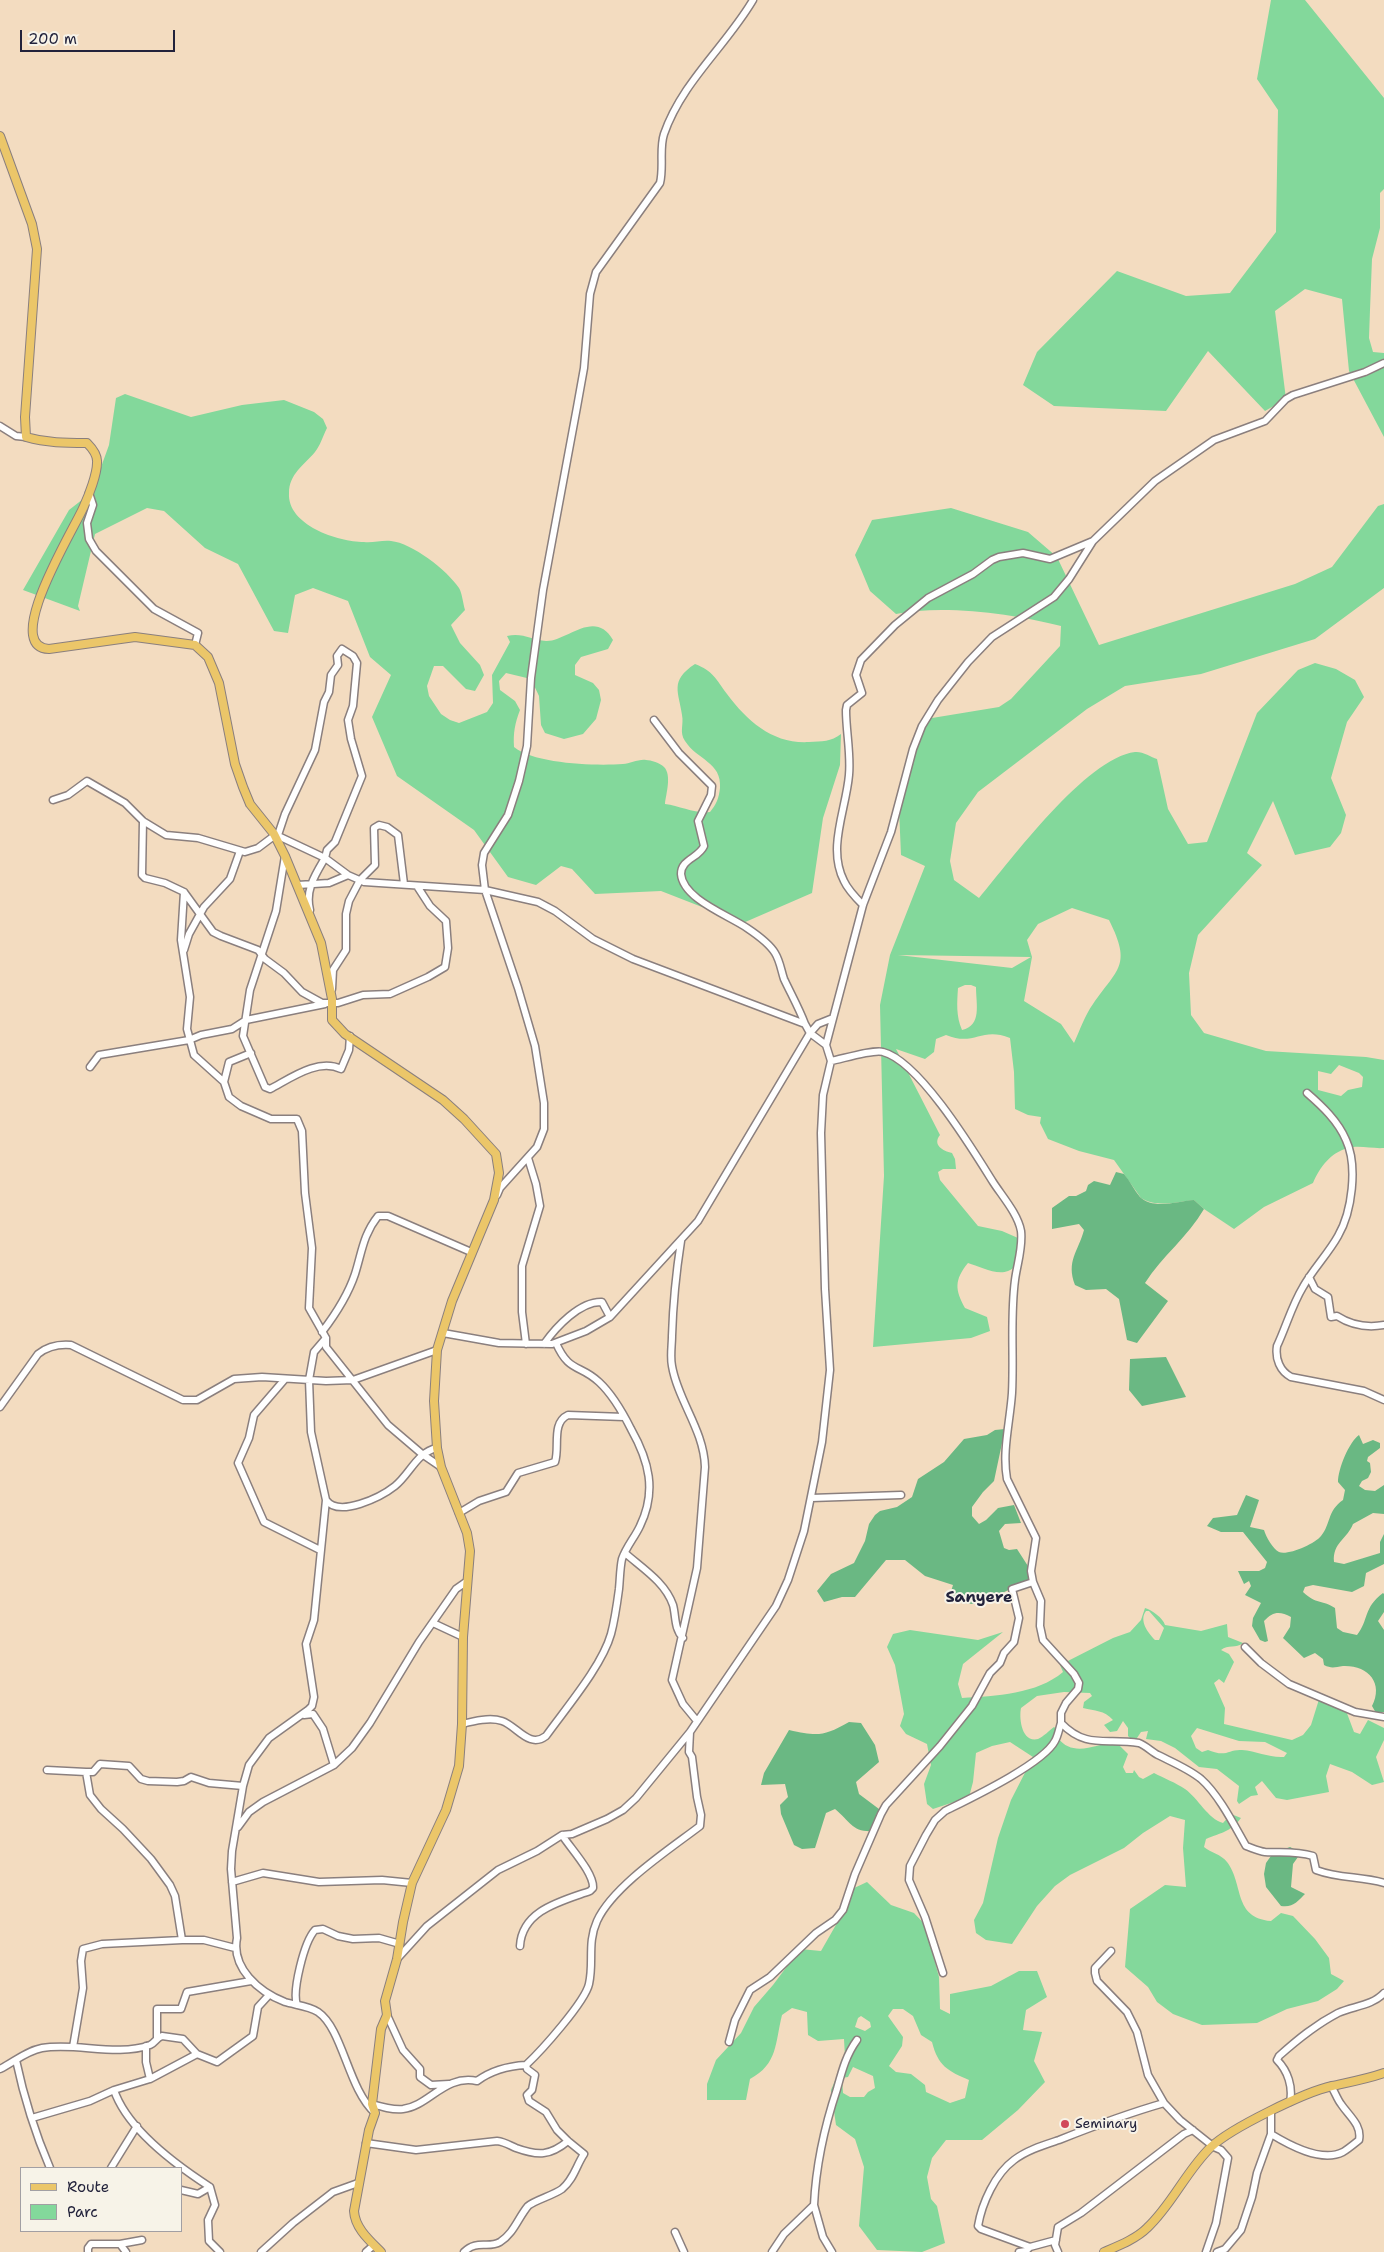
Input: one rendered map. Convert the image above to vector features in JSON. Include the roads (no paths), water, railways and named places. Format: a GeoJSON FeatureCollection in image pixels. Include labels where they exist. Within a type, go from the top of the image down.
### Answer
{"type":"FeatureCollection","features":[{"type":"Feature","properties":{"kind":"main road"},"geometry":{"type":"LineString","coordinates":[[0,136],[32,224],[37,249],[25,417],[26,437],[67,444],[86,443],[93,448],[97,462],[89,493],[70,535],[40,592],[34,616],[32,633],[34,643],[48,649],[135,636],[195,646],[208,657],[219,683],[235,764],[243,787],[250,804],[275,835],[312,918],[323,953],[332,1001],[332,1020],[339,1029],[374,1055],[443,1100],[483,1138],[498,1159],[499,1176],[494,1200],[452,1301],[438,1350],[434,1401],[437,1448],[441,1466],[467,1533],[470,1548],[463,1636],[462,1724],[459,1766],[455,1784],[446,1810],[412,1883],[397,1959],[385,2001],[387,2015],[381,2030],[372,2104],[375,2113],[368,2130],[358,2183],[355,2220],[358,2228],[381,2252]]}},
{"type":"Feature","properties":{"kind":"main road"},"geometry":{"type":"LineString","coordinates":[[1104,2252],[1147,2229],[1212,2146],[1248,2122],[1290,2102],[1331,2086],[1348,2084],[1384,2073]]}},
{"type":"Feature","properties":{"kind":"street"},"geometry":{"type":"LineString","coordinates":[[494,1200],[500,1188],[537,1147],[544,1129],[544,1103],[535,1046],[518,988],[485,890],[482,865],[484,853],[508,815],[519,781],[527,746],[531,678],[543,590],[584,368],[590,294],[596,272],[660,183],[663,134],[684,92],[753,0]]}},
{"type":"Feature","properties":{"kind":"street"},"geometry":{"type":"LineString","coordinates":[[397,1959],[427,1926],[498,1870],[537,1852],[562,1835],[572,1834],[607,1819],[623,1810],[636,1798],[690,1732],[776,1606],[788,1580],[804,1531],[811,1498],[822,1442],[830,1370],[825,1289],[821,1133],[822,1095],[831,1061],[826,1046],[863,905],[891,832],[913,749],[922,726],[938,700],[992,637],[1054,597],[1093,542],[1155,481],[1200,448],[1265,420],[1286,399],[1293,395],[1347,378],[1384,363]]}},
{"type":"Feature","properties":{"kind":"street"},"geometry":{"type":"LineString","coordinates":[[0,426],[16,436],[26,437]]}},
{"type":"Feature","properties":{"kind":"street"},"geometry":{"type":"LineString","coordinates":[[89,493],[94,505],[87,523],[89,539],[96,551],[154,609],[198,633],[195,646]]}},
{"type":"Feature","properties":{"kind":"street"},"geometry":{"type":"LineString","coordinates":[[863,905],[844,883],[837,864],[840,821],[849,777],[846,710],[847,705],[862,692],[856,675],[861,660],[910,611],[992,560],[1023,553],[1050,559],[1093,542]]}},
{"type":"Feature","properties":{"kind":"street"},"geometry":{"type":"LineString","coordinates":[[53,800],[68,795],[87,781],[125,803],[143,821],[166,835],[198,838],[249,851],[275,835],[315,750],[324,702],[329,692],[330,675],[338,665],[337,656],[342,649],[352,656],[357,663],[353,706],[348,720],[350,739],[362,776],[335,842],[327,850],[325,858],[310,884],[308,902],[312,918]]}},
{"type":"Feature","properties":{"kind":"street"},"geometry":{"type":"LineString","coordinates":[[654,720],[679,753],[712,786],[711,795],[698,821],[704,846],[702,852],[683,865],[681,874],[684,887],[708,906],[749,929],[771,947],[805,1024],[810,1033],[826,1046]]}},
{"type":"Feature","properties":{"kind":"street"},"geometry":{"type":"LineString","coordinates":[[143,821],[142,874],[145,878],[165,883],[184,892],[213,932],[248,945],[262,953],[265,959],[284,972],[302,992],[322,1004],[332,1001]]}},
{"type":"Feature","properties":{"kind":"street"},"geometry":{"type":"LineString","coordinates":[[332,1001],[332,972],[346,950],[347,909],[360,880],[375,865],[374,828],[379,825],[387,827],[398,835],[404,884]]}},
{"type":"Feature","properties":{"kind":"street"},"geometry":{"type":"LineString","coordinates":[[275,835],[325,858],[348,875],[369,883],[485,890],[538,902],[555,911],[592,939],[633,959],[805,1024]]}},
{"type":"Feature","properties":{"kind":"street"},"geometry":{"type":"LineString","coordinates":[[184,951],[200,913],[230,879],[240,850]]}},
{"type":"Feature","properties":{"kind":"street"},"geometry":{"type":"LineString","coordinates":[[285,856],[275,917],[250,990],[243,1036],[265,1087],[270,1089],[317,1066],[335,1066],[341,1069],[349,1050],[350,1036]]}},
{"type":"Feature","properties":{"kind":"street"},"geometry":{"type":"LineString","coordinates":[[281,876],[292,873]]}},
{"type":"Feature","properties":{"kind":"street"},"geometry":{"type":"LineString","coordinates":[[298,885],[329,883],[348,875]]}},
{"type":"Feature","properties":{"kind":"street"},"geometry":{"type":"LineString","coordinates":[[90,1067],[99,1054],[189,1040],[201,1035],[232,1029],[246,1020],[332,1001],[363,995],[390,994],[428,977],[445,967],[448,948],[446,921],[430,906],[417,886]]}},
{"type":"Feature","properties":{"kind":"street"},"geometry":{"type":"LineString","coordinates":[[184,892],[181,922],[184,969],[190,997],[187,1024],[189,1040],[194,1055],[224,1082],[229,1096],[241,1106],[271,1119],[297,1119],[302,1131],[304,1194],[312,1248],[311,1291],[308,1308],[324,1335],[326,1347],[378,1414],[422,1454],[441,1466]]}},
{"type":"Feature","properties":{"kind":"street"},"geometry":{"type":"LineString","coordinates":[[443,1333],[498,1343],[544,1344],[556,1342],[586,1331],[610,1317],[698,1221],[810,1033],[818,1024],[832,1018]]}},
{"type":"Feature","properties":{"kind":"street"},"geometry":{"type":"LineString","coordinates":[[831,1061],[878,1051],[892,1055],[902,1061],[943,1106],[962,1132],[1018,1222],[1021,1230],[1021,1246],[1015,1280],[1012,1336],[1012,1393],[1005,1450],[1007,1480],[1036,1538],[1031,1571],[1033,1582],[1041,1601],[1040,1626],[1043,1640],[1074,1674],[1079,1683],[1078,1689],[1064,1708],[1056,1741],[1051,1747],[1022,1769],[945,1811],[935,1820],[910,1866],[909,1880],[925,1917],[944,1973]]}},
{"type":"Feature","properties":{"kind":"street"},"geometry":{"type":"LineString","coordinates":[[224,1082],[229,1062],[251,1053]]}},
{"type":"Feature","properties":{"kind":"street"},"geometry":{"type":"LineString","coordinates":[[1307,1093],[1331,1116],[1346,1139],[1351,1174],[1351,1202],[1348,1217],[1338,1237],[1302,1288],[1276,1346],[1275,1356],[1284,1373],[1298,1379],[1364,1390],[1384,1400]]}},
{"type":"Feature","properties":{"kind":"street"},"geometry":{"type":"LineString","coordinates":[[526,1344],[522,1312],[522,1266],[540,1206],[528,1158]]}},
{"type":"Feature","properties":{"kind":"street"},"geometry":{"type":"LineString","coordinates":[[375,2113],[365,2104],[361,2097],[333,2032],[323,2016],[313,2009],[269,1995],[251,1981],[240,1964],[235,1948],[237,1938],[231,1869],[234,1837],[243,1786],[249,1765],[269,1738],[302,1716],[312,1706],[314,1697],[306,1644],[314,1620],[326,1500],[311,1432],[309,1380],[314,1352],[344,1298],[354,1274],[361,1247],[378,1216],[388,1216],[471,1252]]}},
{"type":"Feature","properties":{"kind":"street"},"geometry":{"type":"LineString","coordinates":[[681,1240],[673,1291],[671,1363],[704,1451],[705,1467],[697,1568],[683,1638],[672,1680],[683,1704],[697,1721]]}},
{"type":"Feature","properties":{"kind":"street"},"geometry":{"type":"LineString","coordinates":[[1309,1277],[1315,1289],[1328,1297],[1331,1318],[1337,1316],[1348,1324],[1384,1326]]}},
{"type":"Feature","properties":{"kind":"street"},"geometry":{"type":"LineString","coordinates":[[544,1344],[552,1332],[570,1315],[592,1304],[602,1302],[610,1317]]}},
{"type":"Feature","properties":{"kind":"street"},"geometry":{"type":"LineString","coordinates":[[462,1724],[496,1720],[503,1721],[528,1738],[535,1740],[546,1736],[584,1682],[608,1643],[622,1563],[651,1496],[642,1453],[624,1417],[603,1386],[564,1359],[556,1342]]}},
{"type":"Feature","properties":{"kind":"street"},"geometry":{"type":"LineString","coordinates":[[0,1407],[38,1354],[63,1344],[71,1345],[183,1400],[197,1400],[234,1379],[262,1377],[353,1380],[438,1350]]}},
{"type":"Feature","properties":{"kind":"street"},"geometry":{"type":"LineString","coordinates":[[285,1379],[254,1415],[249,1438],[238,1466],[254,1496],[264,1522],[320,1550]]}},
{"type":"Feature","properties":{"kind":"street"},"geometry":{"type":"LineString","coordinates":[[459,1513],[479,1501],[506,1492],[518,1473],[555,1462],[558,1425],[565,1416],[624,1417]]}},
{"type":"Feature","properties":{"kind":"street"},"geometry":{"type":"LineString","coordinates":[[326,1500],[333,1506],[345,1507],[375,1498],[398,1484],[422,1454],[427,1450],[437,1448]]}},
{"type":"Feature","properties":{"kind":"street"},"geometry":{"type":"LineString","coordinates":[[811,1498],[901,1495]]}},
{"type":"Feature","properties":{"kind":"street"},"geometry":{"type":"LineString","coordinates":[[625,1553],[657,1580],[666,1592],[672,1604],[677,1630],[683,1638]]}},
{"type":"Feature","properties":{"kind":"street"},"geometry":{"type":"LineString","coordinates":[[234,1837],[236,1829],[247,1814],[263,1802],[334,1765],[357,1743],[405,1662],[456,1590],[466,1582]]}},
{"type":"Feature","properties":{"kind":"street"},"geometry":{"type":"LineString","coordinates":[[729,2042],[735,2020],[750,1990],[777,1971],[816,1933],[836,1920],[843,1910],[855,1874],[886,1804],[940,1746],[972,1706],[990,1674],[1014,1642],[1019,1618],[1012,1589],[1033,1582]]}},
{"type":"Feature","properties":{"kind":"street"},"geometry":{"type":"LineString","coordinates":[[433,1623],[463,1636]]}},
{"type":"Feature","properties":{"kind":"street"},"geometry":{"type":"LineString","coordinates":[[1245,1647],[1261,1663],[1289,1684],[1355,1712],[1384,1717]]}},
{"type":"Feature","properties":{"kind":"street"},"geometry":{"type":"LineString","coordinates":[[302,1716],[313,1714],[323,1729],[334,1765]]}},
{"type":"Feature","properties":{"kind":"street"},"geometry":{"type":"LineString","coordinates":[[1061,1723],[1070,1733],[1095,1742],[1142,1744],[1150,1751],[1190,1772],[1202,1780],[1233,1822],[1246,1846],[1262,1852],[1291,1851],[1313,1856],[1316,1870],[1350,1879],[1365,1878],[1384,1883]]}},
{"type":"Feature","properties":{"kind":"street"},"geometry":{"type":"LineString","coordinates":[[372,2104],[405,2109],[465,2078],[477,2081],[489,2072],[502,2068],[526,2065],[547,2044],[584,1996],[589,1985],[590,1943],[598,1920],[618,1892],[700,1826],[701,1815],[692,1757],[689,1752],[690,1732]]}},
{"type":"Feature","properties":{"kind":"street"},"geometry":{"type":"LineString","coordinates":[[47,1770],[93,1772],[100,1764],[126,1766],[133,1769],[141,1779],[148,1781],[177,1782],[191,1777],[209,1783],[243,1786]]}},
{"type":"Feature","properties":{"kind":"street"},"geometry":{"type":"LineString","coordinates":[[86,1772],[90,1795],[151,1859],[170,1885],[177,1905],[182,1940]]}},
{"type":"Feature","properties":{"kind":"street"},"geometry":{"type":"LineString","coordinates":[[520,1946],[524,1929],[540,1913],[558,1901],[590,1891],[593,1888],[591,1874],[577,1858],[562,1835]]}},
{"type":"Feature","properties":{"kind":"street"},"geometry":{"type":"LineString","coordinates":[[232,1882],[263,1873],[319,1882],[372,1880],[412,1883]]}},
{"type":"Feature","properties":{"kind":"street"},"geometry":{"type":"LineString","coordinates":[[297,2005],[295,1998],[302,1958],[315,1930],[323,1930],[353,1939],[379,1938],[400,1944]]}},
{"type":"Feature","properties":{"kind":"street"},"geometry":{"type":"LineString","coordinates":[[73,2047],[83,1988],[82,1949],[102,1944],[182,1940],[204,1940],[235,1948]]}},
{"type":"Feature","properties":{"kind":"street"},"geometry":{"type":"LineString","coordinates":[[1111,1951],[1095,1968],[1097,1982],[1127,2012],[1137,2032],[1148,2075],[1164,2103],[1193,2130],[1212,2146],[1221,2150],[1228,2158],[1216,2223],[1206,2252]]}},
{"type":"Feature","properties":{"kind":"street"},"geometry":{"type":"LineString","coordinates":[[0,2069],[33,2050],[43,2048],[73,2047],[114,2050],[146,2046],[154,2043],[157,2038],[158,2009],[181,2008],[185,1994],[189,1992],[251,1981]]}},
{"type":"Feature","properties":{"kind":"street"},"geometry":{"type":"LineString","coordinates":[[1290,2102],[1292,2093],[1290,2081],[1282,2065],[1277,2060],[1279,2056],[1305,2032],[1346,2010],[1361,2007],[1384,1993]]}},
{"type":"Feature","properties":{"kind":"street"},"geometry":{"type":"LineString","coordinates":[[157,2038],[162,2036],[183,2039],[197,2054],[217,2062],[253,2036],[258,2007],[269,1995]]}},
{"type":"Feature","properties":{"kind":"street"},"geometry":{"type":"LineString","coordinates":[[387,2015],[403,2050],[420,2069],[420,2077],[430,2085],[451,2084]]}},
{"type":"Feature","properties":{"kind":"street"},"geometry":{"type":"LineString","coordinates":[[832,2252],[823,2238],[814,2205],[816,2169],[826,2121],[847,2054],[857,2040]]}},
{"type":"Feature","properties":{"kind":"street"},"geometry":{"type":"LineString","coordinates":[[146,2046],[146,2062],[150,2079]]}},
{"type":"Feature","properties":{"kind":"street"},"geometry":{"type":"LineString","coordinates":[[32,2118],[90,2101],[114,2090],[150,2079],[197,2054]]}},
{"type":"Feature","properties":{"kind":"street"},"geometry":{"type":"LineString","coordinates":[[16,2060],[24,2096],[50,2167]]}},
{"type":"Feature","properties":{"kind":"street"},"geometry":{"type":"LineString","coordinates":[[464,2252],[469,2247],[480,2244],[498,2243],[514,2229],[528,2207],[563,2188],[575,2174],[578,2163],[584,2154],[557,2130],[546,2112],[529,2101],[527,2095],[532,2090],[534,2075],[527,2069],[526,2065]]}},
{"type":"Feature","properties":{"kind":"street"},"geometry":{"type":"LineString","coordinates":[[1271,2134],[1288,2145],[1308,2152],[1327,2154],[1341,2153],[1359,2140],[1354,2120],[1341,2104],[1331,2086]]}},
{"type":"Feature","properties":{"kind":"street"},"geometry":{"type":"LineString","coordinates":[[114,2090],[123,2111],[155,2146],[210,2187],[214,2205],[208,2220],[210,2241],[220,2252]]}},
{"type":"Feature","properties":{"kind":"street"},"geometry":{"type":"LineString","coordinates":[[1056,2240],[1030,2246],[981,2229],[978,2226],[997,2177],[1012,2161],[1028,2151],[1164,2103]]}},
{"type":"Feature","properties":{"kind":"street"},"geometry":{"type":"LineString","coordinates":[[1217,2252],[1225,2248],[1241,2230],[1252,2197],[1257,2172],[1271,2134],[1271,2112]]}},
{"type":"Feature","properties":{"kind":"street"},"geometry":{"type":"LineString","coordinates":[[112,2167],[137,2126]]}},
{"type":"Feature","properties":{"kind":"street"},"geometry":{"type":"LineString","coordinates":[[1058,2252],[1056,2240],[1058,2227],[1062,2223],[1081,2213],[1184,2134],[1193,2130]]}},
{"type":"Feature","properties":{"kind":"street"},"geometry":{"type":"LineString","coordinates":[[366,2143],[416,2150],[505,2142],[535,2154],[551,2152],[568,2141]]}},
{"type":"Feature","properties":{"kind":"street"},"geometry":{"type":"LineString","coordinates":[[261,2252],[293,2223],[333,2192],[358,2183]]}},
{"type":"Feature","properties":{"kind":"street"},"geometry":{"type":"LineString","coordinates":[[182,2190],[198,2194],[210,2187]]}},
{"type":"Feature","properties":{"kind":"street"},"geometry":{"type":"LineString","coordinates":[[772,2252],[784,2234],[814,2205]]}},
{"type":"Feature","properties":{"kind":"street"},"geometry":{"type":"LineString","coordinates":[[675,2232],[684,2252]]}},
{"type":"Feature","properties":{"kind":"street"},"geometry":{"type":"LineString","coordinates":[[88,2252],[91,2244],[120,2244],[142,2240]]}},
{"type":"Feature","properties":{"kind":"street"},"geometry":{"type":"LineString","coordinates":[[120,2244],[126,2252]]}},
{"type":"Feature","properties":{"kind":"street"},"geometry":{"type":"LineString","coordinates":[[366,2252],[374,2246]]}},
{"type":"Feature","properties":{"kind":"street"},"geometry":{"type":"LineString","coordinates":[[1019,2252],[1026,2251],[1030,2246]]}},
{"type":"Feature","properties":{"kind":"place","name":"Seminary"},"geometry":{"type":"Point","coordinates":[1065,2124]}},
{"type":"Feature","properties":{"kind":"district","name":"Sanyere"},"geometry":{"type":"Point","coordinates":[979,1598]}}]}
